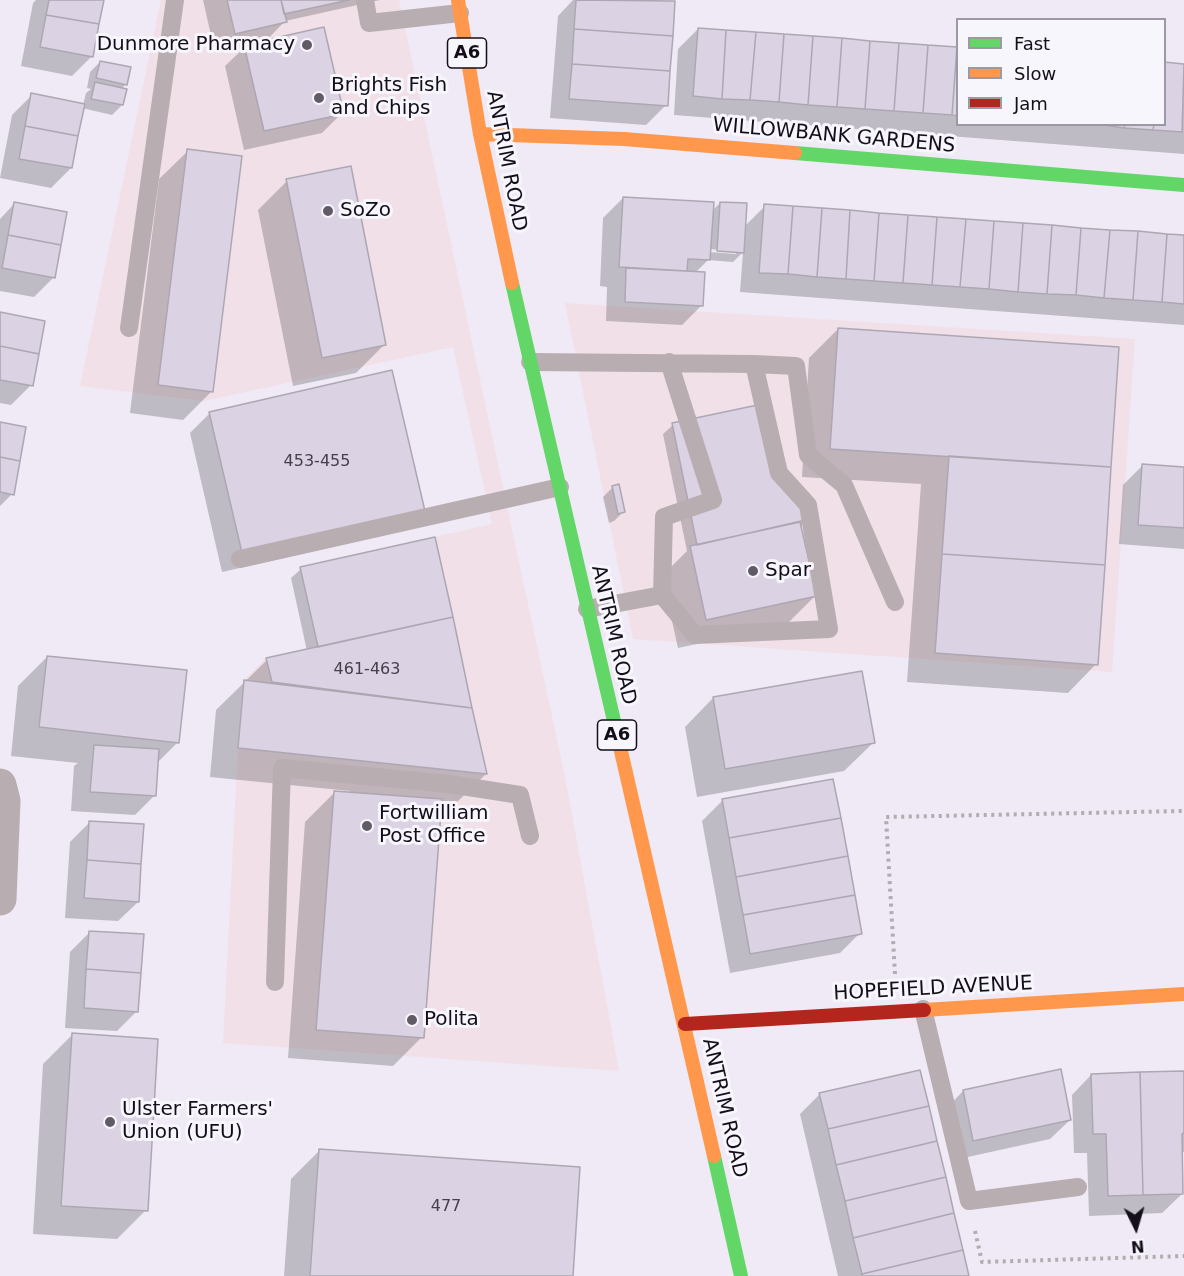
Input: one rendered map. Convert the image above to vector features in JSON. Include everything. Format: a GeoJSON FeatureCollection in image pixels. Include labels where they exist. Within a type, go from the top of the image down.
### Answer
{"type":"FeatureCollection","features":[{"type":"Feature","properties":{"kind":"main road","name":"ANTRIM ROAD"},"geometry":{"type":"LineString","coordinates":[[459,7],[480,134],[504,249],[685,1024],[741,1276]]}},
{"type":"Feature","properties":{"kind":"main road","name":"WILLOWBANK GARDENS"},"geometry":{"type":"LineString","coordinates":[[480,134],[624,139],[1184,184]]}},
{"type":"Feature","properties":{"kind":"main road","name":"HOPEFIELD AVENUE"},"geometry":{"type":"LineString","coordinates":[[685,1024],[1184,994]]}},
{"type":"Feature","properties":{"kind":"street"},"geometry":{"type":"LineString","coordinates":[[0,785],[4,801],[0,899]]}},
{"type":"Feature","properties":{"kind":"lane"},"geometry":{"type":"LineString","coordinates":[[129,328],[175,0]]}},
{"type":"Feature","properties":{"kind":"lane"},"geometry":{"type":"LineString","coordinates":[[365,0],[369,22],[459,7]]}},
{"type":"Feature","properties":{"kind":"lane"},"geometry":{"type":"LineString","coordinates":[[530,362],[669,362],[796,366],[808,455],[844,485],[895,602]]}},
{"type":"Feature","properties":{"kind":"lane"},"geometry":{"type":"LineString","coordinates":[[669,362],[713,500],[664,517],[662,595],[694,635],[829,629],[808,505],[779,473],[754,364]]}},
{"type":"Feature","properties":{"kind":"lane"},"geometry":{"type":"LineString","coordinates":[[240,559],[560,487]]}},
{"type":"Feature","properties":{"kind":"lane"},"geometry":{"type":"LineString","coordinates":[[587,609],[662,595]]}},
{"type":"Feature","properties":{"kind":"lane"},"geometry":{"type":"LineString","coordinates":[[275,982],[282,768],[449,784],[520,795],[530,836]]}},
{"type":"Feature","properties":{"kind":"lane"},"geometry":{"type":"LineString","coordinates":[[923,1009],[969,1201],[1078,1187]]}},
{"type":"Feature","properties":{"kind":"path"},"geometry":{"type":"LineString","coordinates":[[897,1010],[885,818],[1184,811]]}},
{"type":"Feature","properties":{"kind":"path"},"geometry":{"type":"LineString","coordinates":[[969,1201],[982,1262],[1184,1256]]}},
{"type":"Feature","properties":{"kind":"shaded area"},"geometry":{"type":"Polygon","coordinates":[[[161,0],[399,0],[566,782],[619,1071],[223,1043],[238,748],[244,680],[266,658],[318,647],[300,567],[492,524],[453,347],[204,401],[80,386],[161,0]]]}},
{"type":"Feature","properties":{"kind":"shaded area"},"geometry":{"type":"Polygon","coordinates":[[[565,303],[1135,339],[1112,672],[633,639],[565,303]]]}},
{"type":"Feature","properties":{"kind":"building"},"geometry":{"type":"Polygon","coordinates":[[[49,0],[104,0],[99,24],[46,15],[49,0]]]}},
{"type":"Feature","properties":{"kind":"building"},"geometry":{"type":"Polygon","coordinates":[[[227,0],[281,0],[287,22],[235,34],[227,0]]]}},
{"type":"Feature","properties":{"kind":"building"},"geometry":{"type":"Polygon","coordinates":[[[281,0],[349,0],[284,14],[281,0]]]}},
{"type":"Feature","properties":{"kind":"building"},"geometry":{"type":"Polygon","coordinates":[[[576,0],[675,1],[673,36],[574,29],[576,0]]]}},
{"type":"Feature","properties":{"kind":"building"},"geometry":{"type":"Polygon","coordinates":[[[46,15],[99,24],[93,57],[40,47],[46,15]]]}},
{"type":"Feature","properties":{"kind":"building"},"geometry":{"type":"Polygon","coordinates":[[[324,27],[344,114],[264,131],[244,45],[324,27]]]}},
{"type":"Feature","properties":{"kind":"building"},"geometry":{"type":"Polygon","coordinates":[[[698,28],[726,30],[722,99],[693,96],[698,28]]]}},
{"type":"Feature","properties":{"kind":"building"},"geometry":{"type":"Polygon","coordinates":[[[574,29],[673,36],[670,71],[572,64],[574,29]]]}},
{"type":"Feature","properties":{"kind":"building"},"geometry":{"type":"Polygon","coordinates":[[[726,30],[756,32],[750,100],[722,99],[726,30]]]}},
{"type":"Feature","properties":{"kind":"building"},"geometry":{"type":"Polygon","coordinates":[[[756,32],[784,34],[779,102],[750,100],[756,32]]]}},
{"type":"Feature","properties":{"kind":"building"},"geometry":{"type":"Polygon","coordinates":[[[784,34],[813,36],[808,105],[779,102],[784,34]]]}},
{"type":"Feature","properties":{"kind":"building"},"geometry":{"type":"Polygon","coordinates":[[[813,36],[842,38],[837,107],[808,105],[813,36]]]}},
{"type":"Feature","properties":{"kind":"building"},"geometry":{"type":"Polygon","coordinates":[[[842,38],[870,41],[865,109],[837,107],[842,38]]]}},
{"type":"Feature","properties":{"kind":"building"},"geometry":{"type":"Polygon","coordinates":[[[870,41],[899,43],[894,111],[865,109],[870,41]]]}},
{"type":"Feature","properties":{"kind":"building"},"geometry":{"type":"Polygon","coordinates":[[[899,43],[928,45],[923,113],[894,111],[899,43]]]}},
{"type":"Feature","properties":{"kind":"building"},"geometry":{"type":"Polygon","coordinates":[[[928,45],[956,47],[952,115],[923,113],[928,45]]]}},
{"type":"Feature","properties":{"kind":"building"},"geometry":{"type":"Polygon","coordinates":[[[100,61],[131,67],[127,85],[96,78],[100,61]]]}},
{"type":"Feature","properties":{"kind":"building"},"geometry":{"type":"Polygon","coordinates":[[[956,61],[956,116],[952,115],[956,61]]]}},
{"type":"Feature","properties":{"kind":"building"},"geometry":{"type":"Polygon","coordinates":[[[1166,62],[1184,64],[1182,132],[1153,130],[1154,126],[1166,126],[1166,62]]]}},
{"type":"Feature","properties":{"kind":"building"},"geometry":{"type":"Polygon","coordinates":[[[572,64],[670,71],[668,106],[569,99],[572,64]]]}},
{"type":"Feature","properties":{"kind":"building"},"geometry":{"type":"Polygon","coordinates":[[[95,82],[127,89],[123,105],[91,99],[95,82]]]}},
{"type":"Feature","properties":{"kind":"building"},"geometry":{"type":"Polygon","coordinates":[[[31,93],[85,104],[78,136],[25,126],[31,93]]]}},
{"type":"Feature","properties":{"kind":"building"},"geometry":{"type":"Polygon","coordinates":[[[25,126],[78,136],[72,168],[19,159],[25,126]]]}},
{"type":"Feature","properties":{"kind":"building"},"geometry":{"type":"Polygon","coordinates":[[[1124,126],[1154,126],[1153,130],[1124,128],[1124,126]]]}},
{"type":"Feature","properties":{"kind":"building"},"geometry":{"type":"Polygon","coordinates":[[[187,149],[242,156],[213,392],[158,385],[187,149]]]}},
{"type":"Feature","properties":{"kind":"building"},"geometry":{"type":"Polygon","coordinates":[[[351,166],[386,345],[322,358],[286,179],[351,166]]]}},
{"type":"Feature","properties":{"kind":"building"},"geometry":{"type":"Polygon","coordinates":[[[623,197],[714,202],[710,260],[688,259],[687,271],[619,267],[623,197]]]}},
{"type":"Feature","properties":{"kind":"building"},"geometry":{"type":"Polygon","coordinates":[[[14,202],[67,212],[61,245],[8,235],[14,202]]]}},
{"type":"Feature","properties":{"kind":"building"},"geometry":{"type":"Polygon","coordinates":[[[720,202],[747,203],[744,253],[717,251],[720,202]]]}},
{"type":"Feature","properties":{"kind":"building"},"geometry":{"type":"Polygon","coordinates":[[[764,204],[793,206],[788,274],[759,273],[764,204]]]}},
{"type":"Feature","properties":{"kind":"building"},"geometry":{"type":"Polygon","coordinates":[[[793,206],[822,208],[817,277],[788,274],[793,206]]]}},
{"type":"Feature","properties":{"kind":"building"},"geometry":{"type":"Polygon","coordinates":[[[822,208],[850,210],[846,279],[817,277],[822,208]]]}},
{"type":"Feature","properties":{"kind":"building"},"geometry":{"type":"Polygon","coordinates":[[[850,210],[879,213],[874,281],[846,279],[850,210]]]}},
{"type":"Feature","properties":{"kind":"building"},"geometry":{"type":"Polygon","coordinates":[[[879,213],[908,215],[903,283],[874,281],[879,213]]]}},
{"type":"Feature","properties":{"kind":"building"},"geometry":{"type":"Polygon","coordinates":[[[908,215],[937,217],[932,285],[903,283],[908,215]]]}},
{"type":"Feature","properties":{"kind":"building"},"geometry":{"type":"Polygon","coordinates":[[[937,217],[966,219],[960,287],[932,285],[937,217]]]}},
{"type":"Feature","properties":{"kind":"building"},"geometry":{"type":"Polygon","coordinates":[[[966,219],[994,221],[989,289],[960,287],[966,219]]]}},
{"type":"Feature","properties":{"kind":"building"},"geometry":{"type":"Polygon","coordinates":[[[994,221],[1023,223],[1018,292],[989,289],[994,221]]]}},
{"type":"Feature","properties":{"kind":"building"},"geometry":{"type":"Polygon","coordinates":[[[1023,223],[1052,225],[1047,294],[1018,292],[1023,223]]]}},
{"type":"Feature","properties":{"kind":"building"},"geometry":{"type":"Polygon","coordinates":[[[1052,225],[1081,228],[1076,295],[1047,294],[1052,225]]]}},
{"type":"Feature","properties":{"kind":"building"},"geometry":{"type":"Polygon","coordinates":[[[1081,228],[1110,230],[1104,298],[1076,295],[1081,228]]]}},
{"type":"Feature","properties":{"kind":"building"},"geometry":{"type":"Polygon","coordinates":[[[1110,230],[1138,231],[1133,300],[1104,298],[1110,230]]]}},
{"type":"Feature","properties":{"kind":"building"},"geometry":{"type":"Polygon","coordinates":[[[1138,231],[1167,234],[1162,302],[1133,300],[1138,231]]]}},
{"type":"Feature","properties":{"kind":"building"},"geometry":{"type":"Polygon","coordinates":[[[1167,234],[1184,235],[1184,304],[1162,302],[1167,234]]]}},
{"type":"Feature","properties":{"kind":"building"},"geometry":{"type":"Polygon","coordinates":[[[8,235],[61,245],[55,278],[2,268],[8,235]]]}},
{"type":"Feature","properties":{"kind":"building"},"geometry":{"type":"Polygon","coordinates":[[[626,268],[705,272],[703,306],[625,302],[626,268]]]}},
{"type":"Feature","properties":{"kind":"building"},"geometry":{"type":"Polygon","coordinates":[[[0,312],[45,321],[39,354],[0,346],[0,312]]]}},
{"type":"Feature","properties":{"kind":"building"},"geometry":{"type":"Polygon","coordinates":[[[838,328],[1119,347],[1111,467],[830,449],[838,328]]]}},
{"type":"Feature","properties":{"kind":"building"},"geometry":{"type":"Polygon","coordinates":[[[0,346],[39,354],[33,386],[0,380],[0,346]]]}},
{"type":"Feature","properties":{"kind":"building"},"geometry":{"type":"Polygon","coordinates":[[[392,370],[425,511],[242,553],[209,412],[392,370]]]}},
{"type":"Feature","properties":{"kind":"building"},"geometry":{"type":"Polygon","coordinates":[[[767,403],[782,473],[810,519],[697,545],[672,423],[767,403]]]}},
{"type":"Feature","properties":{"kind":"building"},"geometry":{"type":"Polygon","coordinates":[[[0,422],[26,427],[20,461],[0,457],[0,422]]]}},
{"type":"Feature","properties":{"kind":"building"},"geometry":{"type":"Polygon","coordinates":[[[949,456],[1111,467],[1105,565],[942,554],[949,456]]]}},
{"type":"Feature","properties":{"kind":"building"},"geometry":{"type":"Polygon","coordinates":[[[0,457],[20,461],[14,495],[0,492],[0,457]]]}},
{"type":"Feature","properties":{"kind":"building"},"geometry":{"type":"Polygon","coordinates":[[[1142,464],[1184,467],[1184,528],[1138,525],[1142,464]]]}},
{"type":"Feature","properties":{"kind":"building"},"geometry":{"type":"Polygon","coordinates":[[[619,484],[625,512],[618,514],[612,486],[619,484]]]}},
{"type":"Feature","properties":{"kind":"building","name":"Spar"},"geometry":{"type":"Polygon","coordinates":[[[800,522],[817,596],[706,620],[690,546],[800,522]]]}},
{"type":"Feature","properties":{"kind":"building"},"geometry":{"type":"Polygon","coordinates":[[[435,537],[453,617],[318,647],[300,567],[435,537]]]}},
{"type":"Feature","properties":{"kind":"building"},"geometry":{"type":"Polygon","coordinates":[[[942,554],[1105,565],[1098,665],[935,653],[942,554]]]}},
{"type":"Feature","properties":{"kind":"building"},"geometry":{"type":"Polygon","coordinates":[[[453,617],[472,708],[272,682],[266,658],[453,617]]]}},
{"type":"Feature","properties":{"kind":"building"},"geometry":{"type":"Polygon","coordinates":[[[47,656],[187,670],[179,743],[39,727],[47,656]]]}},
{"type":"Feature","properties":{"kind":"building"},"geometry":{"type":"Polygon","coordinates":[[[862,671],[875,743],[725,769],[713,697],[862,671]]]}},
{"type":"Feature","properties":{"kind":"building"},"geometry":{"type":"Polygon","coordinates":[[[244,680],[472,708],[487,774],[238,748],[244,680]]]}},
{"type":"Feature","properties":{"kind":"building"},"geometry":{"type":"Polygon","coordinates":[[[94,745],[159,749],[156,796],[90,792],[94,745]]]}},
{"type":"Feature","properties":{"kind":"building"},"geometry":{"type":"Polygon","coordinates":[[[833,779],[841,818],[729,838],[722,799],[833,779]]]}},
{"type":"Feature","properties":{"kind":"building"},"geometry":{"type":"Polygon","coordinates":[[[334,791],[442,799],[424,1038],[316,1030],[334,791]]]}},
{"type":"Feature","properties":{"kind":"building"},"geometry":{"type":"Polygon","coordinates":[[[841,818],[848,856],[736,877],[729,838],[841,818]]]}},
{"type":"Feature","properties":{"kind":"building"},"geometry":{"type":"Polygon","coordinates":[[[89,821],[144,824],[141,864],[87,860],[89,821]]]}},
{"type":"Feature","properties":{"kind":"building"},"geometry":{"type":"Polygon","coordinates":[[[848,856],[855,895],[743,915],[736,877],[848,856]]]}},
{"type":"Feature","properties":{"kind":"building"},"geometry":{"type":"Polygon","coordinates":[[[87,860],[141,864],[139,902],[84,898],[87,860]]]}},
{"type":"Feature","properties":{"kind":"building"},"geometry":{"type":"Polygon","coordinates":[[[855,895],[862,934],[750,954],[743,915],[855,895]]]}},
{"type":"Feature","properties":{"kind":"building"},"geometry":{"type":"Polygon","coordinates":[[[89,931],[144,934],[141,973],[86,969],[89,931]]]}},
{"type":"Feature","properties":{"kind":"building"},"geometry":{"type":"Polygon","coordinates":[[[86,969],[141,973],[138,1012],[84,1008],[86,969]]]}},
{"type":"Feature","properties":{"kind":"building","name":"Ulster Farmers' Union (UFU)"},"geometry":{"type":"Polygon","coordinates":[[[72,1033],[158,1039],[148,1211],[61,1206],[72,1033]]]}},
{"type":"Feature","properties":{"kind":"building"},"geometry":{"type":"Polygon","coordinates":[[[1061,1069],[1071,1120],[973,1141],[963,1090],[1061,1069]]]}},
{"type":"Feature","properties":{"kind":"building"},"geometry":{"type":"Polygon","coordinates":[[[920,1070],[929,1106],[828,1129],[819,1093],[920,1070]]]}},
{"type":"Feature","properties":{"kind":"building"},"geometry":{"type":"Polygon","coordinates":[[[1184,1071],[1183,1194],[1143,1195],[1140,1072],[1184,1071]]]}},
{"type":"Feature","properties":{"kind":"building"},"geometry":{"type":"Polygon","coordinates":[[[1140,1072],[1143,1195],[1108,1196],[1106,1134],[1093,1134],[1091,1074],[1140,1072]]]}},
{"type":"Feature","properties":{"kind":"building"},"geometry":{"type":"Polygon","coordinates":[[[929,1106],[937,1141],[836,1165],[828,1129],[929,1106]]]}},
{"type":"Feature","properties":{"kind":"building"},"geometry":{"type":"Polygon","coordinates":[[[937,1141],[946,1177],[845,1201],[836,1165],[937,1141]]]}},
{"type":"Feature","properties":{"kind":"building"},"geometry":{"type":"Polygon","coordinates":[[[319,1149],[580,1167],[573,1276],[310,1276],[319,1149]]]}},
{"type":"Feature","properties":{"kind":"building"},"geometry":{"type":"Polygon","coordinates":[[[946,1177],[954,1213],[853,1238],[845,1201],[946,1177]]]}},
{"type":"Feature","properties":{"kind":"building"},"geometry":{"type":"Polygon","coordinates":[[[954,1213],[963,1250],[862,1274],[853,1238],[954,1213]]]}},
{"type":"Feature","properties":{"kind":"building"},"geometry":{"type":"Polygon","coordinates":[[[963,1250],[969,1276],[862,1276],[862,1274],[963,1250]]]}},
{"type":"Feature","properties":{"kind":"traffic: fast"},"geometry":{"type":"LineString","coordinates":[[795,153],[1184,185]]}},
{"type":"Feature","properties":{"kind":"traffic: fast"},"geometry":{"type":"LineString","coordinates":[[512,283],[618,738]]}},
{"type":"Feature","properties":{"kind":"traffic: fast"},"geometry":{"type":"LineString","coordinates":[[714,1156],[741,1276]]}},
{"type":"Feature","properties":{"kind":"traffic: slow"},"geometry":{"type":"LineString","coordinates":[[458,0],[480,134],[512,283]]}},
{"type":"Feature","properties":{"kind":"traffic: slow"},"geometry":{"type":"LineString","coordinates":[[480,134],[624,139],[795,153]]}},
{"type":"Feature","properties":{"kind":"traffic: slow"},"geometry":{"type":"LineString","coordinates":[[618,738],[714,1156]]}},
{"type":"Feature","properties":{"kind":"traffic: slow"},"geometry":{"type":"LineString","coordinates":[[924,1010],[1184,994]]}},
{"type":"Feature","properties":{"kind":"traffic: jam"},"geometry":{"type":"LineString","coordinates":[[685,1024],[924,1010]]}},
{"type":"Feature","properties":{"kind":"place","name":"Dunmore Pharmacy"},"geometry":{"type":"Point","coordinates":[307,45]}},
{"type":"Feature","properties":{"kind":"place","name":"Brights Fish and Chips"},"geometry":{"type":"Point","coordinates":[319,98]}},
{"type":"Feature","properties":{"kind":"place","name":"SoZo"},"geometry":{"type":"Point","coordinates":[328,211]}},
{"type":"Feature","properties":{"kind":"place","name":"Spar"},"geometry":{"type":"Point","coordinates":[753,571]}},
{"type":"Feature","properties":{"kind":"place","name":"Fortwilliam Post Office"},"geometry":{"type":"Point","coordinates":[367,826]}},
{"type":"Feature","properties":{"kind":"place","name":"Polita"},"geometry":{"type":"Point","coordinates":[412,1020]}},
{"type":"Feature","properties":{"kind":"place","name":"Ulster Farmers' Union (UFU)"},"geometry":{"type":"Point","coordinates":[110,1122]}}]}
